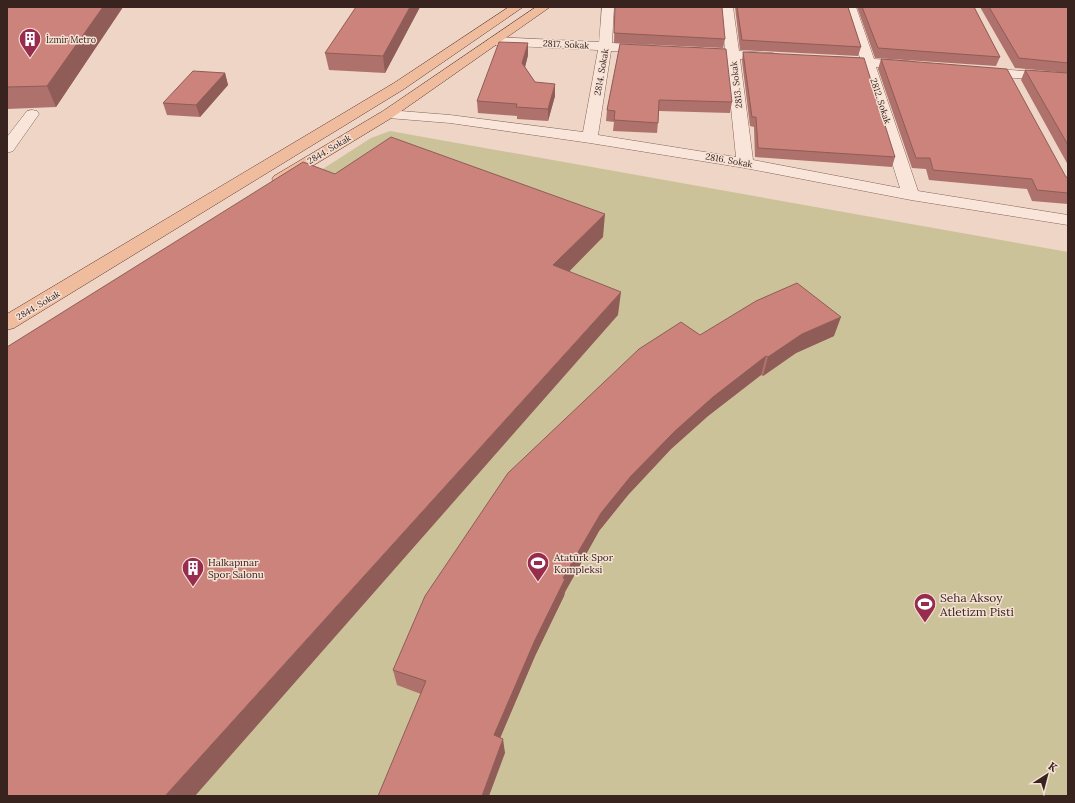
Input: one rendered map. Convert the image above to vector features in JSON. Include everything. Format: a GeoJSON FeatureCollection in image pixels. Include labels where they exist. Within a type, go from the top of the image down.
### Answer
{"type":"FeatureCollection","features":[{"type":"Feature","properties":{"kind":"main road","name":"2844. Sokak"},"geometry":{"type":"LineString","coordinates":[[7,323],[399,86],[517,7]]}},
{"type":"Feature","properties":{"kind":"main road","name":"2844. Sokak"},"geometry":{"type":"LineString","coordinates":[[268,186],[388,114],[544,7]]}},
{"type":"Feature","properties":{"kind":"street","name":"2814. Sokak"},"geometry":{"type":"LineString","coordinates":[[590,138],[605,46],[608,7]]}},
{"type":"Feature","properties":{"kind":"street","name":"2813. Sokak"},"geometry":{"type":"LineString","coordinates":[[727,7],[745,162]]}},
{"type":"Feature","properties":{"kind":"street","name":"2812. Sokak"},"geometry":{"type":"LineString","coordinates":[[850,7],[911,195]]}},
{"type":"Feature","properties":{"kind":"street","name":"2817. Sokak"},"geometry":{"type":"LineString","coordinates":[[495,40],[661,50]]}},
{"type":"Feature","properties":{"kind":"street"},"geometry":{"type":"LineString","coordinates":[[685,52],[785,58]]}},
{"type":"Feature","properties":{"kind":"street"},"geometry":{"type":"LineString","coordinates":[[823,60],[922,66]]}},
{"type":"Feature","properties":{"kind":"street"},"geometry":{"type":"LineString","coordinates":[[1001,61],[1016,88]]}},
{"type":"Feature","properties":{"kind":"street"},"geometry":{"type":"LineString","coordinates":[[969,71],[1068,78]]}},
{"type":"Feature","properties":{"kind":"street"},"geometry":{"type":"LineString","coordinates":[[7,148],[32,114]]}},
{"type":"Feature","properties":{"kind":"street","name":"2816. Sokak"},"geometry":{"type":"LineString","coordinates":[[388,114],[450,119],[590,138],[745,162],[911,195],[1068,220]]}},
{"type":"Feature","properties":{"kind":"shaded area","name":"Atatürk Spor Kompleksi"},"geometry":{"type":"Polygon","coordinates":[[[390,131],[1068,252],[1068,796],[7,796],[7,371],[371,138],[390,131]]]}},
{"type":"Feature","properties":{"kind":"building","name":"İzmir Metro"},"geometry":{"type":"Polygon","coordinates":[[[7,7],[103,7],[47,86],[7,87],[7,7]]]}},
{"type":"Feature","properties":{"kind":"building"},"geometry":{"type":"Polygon","coordinates":[[[356,7],[410,7],[383,56],[325,53],[356,7]]]}},
{"type":"Feature","properties":{"kind":"building"},"geometry":{"type":"Polygon","coordinates":[[[615,7],[722,7],[725,39],[614,33],[615,7]]]}},
{"type":"Feature","properties":{"kind":"building"},"geometry":{"type":"Polygon","coordinates":[[[737,7],[848,7],[861,47],[742,40],[737,7]]]}},
{"type":"Feature","properties":{"kind":"building"},"geometry":{"type":"Polygon","coordinates":[[[862,7],[974,7],[1000,57],[878,48],[862,7]]]}},
{"type":"Feature","properties":{"kind":"building"},"geometry":{"type":"Polygon","coordinates":[[[989,7],[1068,7],[1068,63],[1019,58],[989,7]]]}},
{"type":"Feature","properties":{"kind":"building"},"geometry":{"type":"Polygon","coordinates":[[[499,42],[528,43],[522,63],[535,82],[555,84],[548,109],[516,107],[517,104],[477,101],[499,42]]]}},
{"type":"Feature","properties":{"kind":"building"},"geometry":{"type":"Polygon","coordinates":[[[620,44],[726,49],[732,102],[659,100],[658,123],[614,120],[615,111],[607,110],[620,44]]]}},
{"type":"Feature","properties":{"kind":"building"},"geometry":{"type":"Polygon","coordinates":[[[743,52],[864,58],[895,157],[758,148],[756,117],[752,117],[743,52]]]}},
{"type":"Feature","properties":{"kind":"building"},"geometry":{"type":"Polygon","coordinates":[[[881,59],[1007,69],[1066,177],[1068,178],[1068,193],[1037,190],[1032,179],[933,170],[930,158],[916,158],[881,59]]]}},
{"type":"Feature","properties":{"kind":"building"},"geometry":{"type":"Polygon","coordinates":[[[1025,70],[1068,73],[1068,145],[1025,70]]]}},
{"type":"Feature","properties":{"kind":"building"},"geometry":{"type":"Polygon","coordinates":[[[193,71],[225,73],[196,105],[163,103],[193,71]]]}},
{"type":"Feature","properties":{"kind":"building","name":"Halkapınar Spor Salonu"},"geometry":{"type":"Polygon","coordinates":[[[391,137],[605,214],[553,265],[621,292],[165,796],[7,796],[7,347],[303,162],[335,174],[391,137]]]}},
{"type":"Feature","properties":{"kind":"building"},"geometry":{"type":"Polygon","coordinates":[[[797,283],[841,317],[802,334],[768,357],[766,356],[713,397],[675,431],[631,476],[601,513],[563,578],[565,579],[535,640],[494,735],[503,739],[482,796],[378,796],[426,681],[393,670],[425,596],[508,473],[639,349],[681,322],[700,335],[756,301],[797,283]]]}},
{"type":"Feature","properties":{"kind":"place","name":"İzmir Metro"},"geometry":{"type":"Point","coordinates":[30,58]}},
{"type":"Feature","properties":{"kind":"place","name":"Atatürk Spor Kompleksi"},"geometry":{"type":"Point","coordinates":[538,582]}},
{"type":"Feature","properties":{"kind":"place","name":"Halkapınar Spor Salonu"},"geometry":{"type":"Point","coordinates":[193,588]}},
{"type":"Feature","properties":{"kind":"place","name":"Seha Aksoy Atletizm Pisti"},"geometry":{"type":"Point","coordinates":[925,624]}}]}
